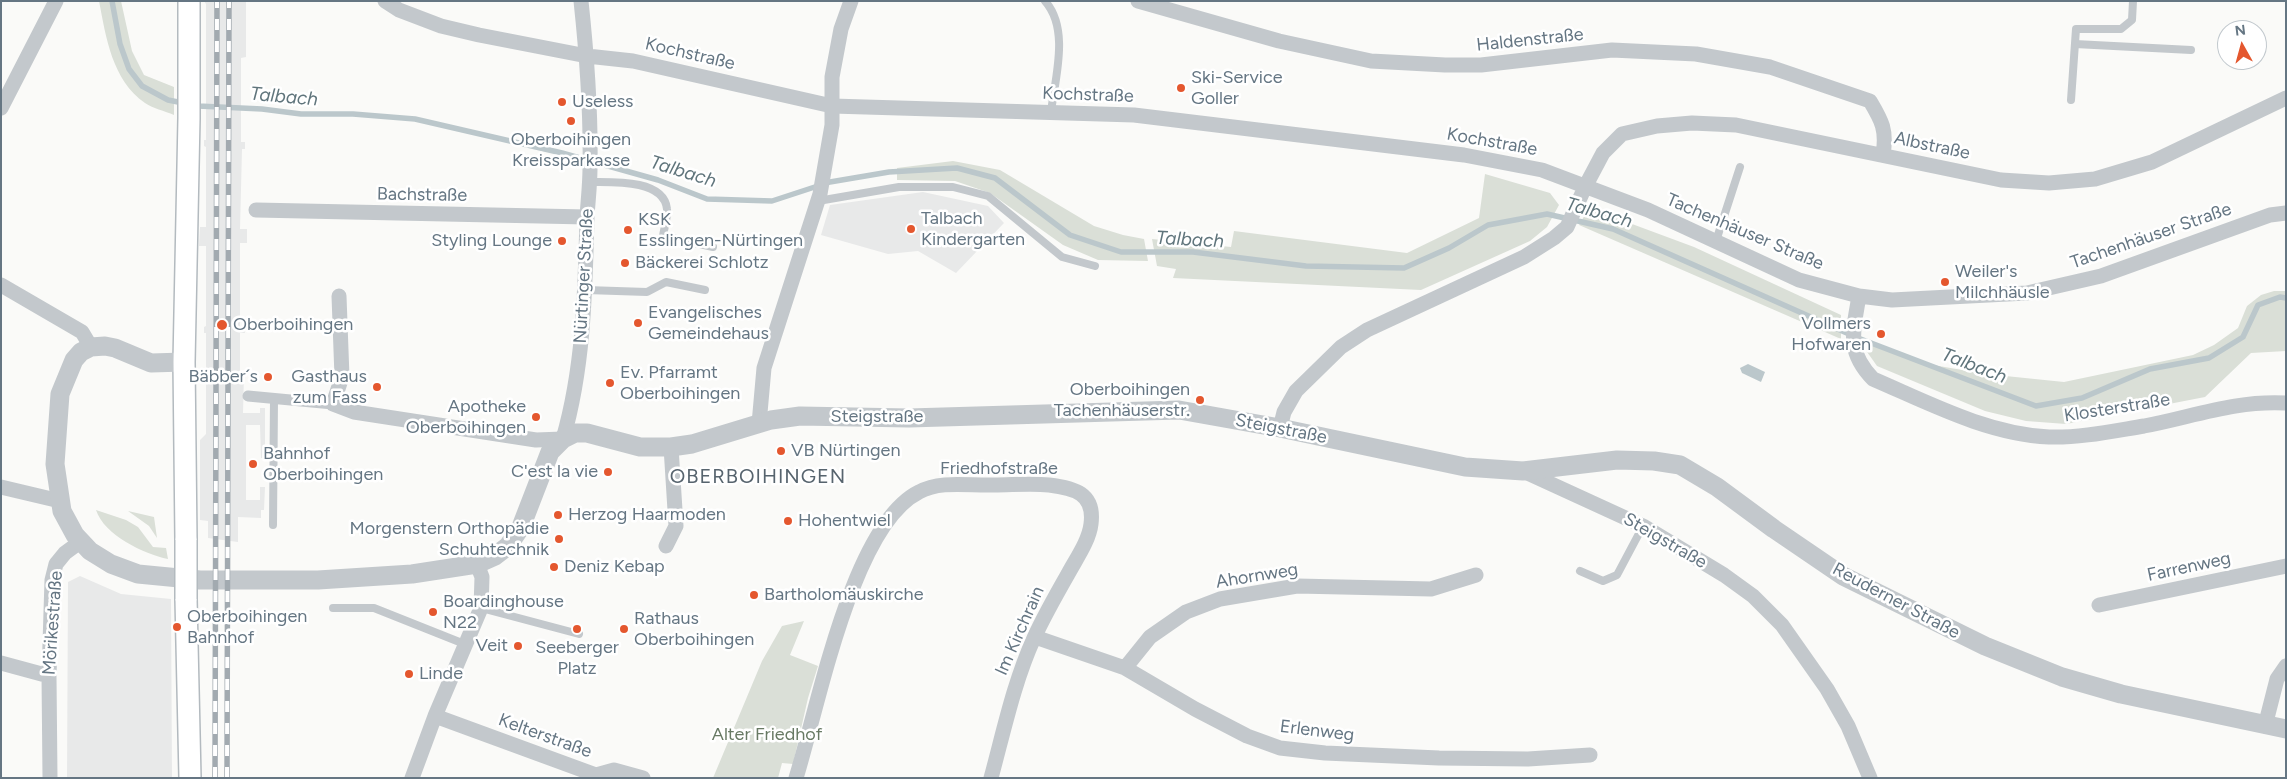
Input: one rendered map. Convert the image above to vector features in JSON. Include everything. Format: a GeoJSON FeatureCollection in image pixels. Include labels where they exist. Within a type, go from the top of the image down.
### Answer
{"type":"FeatureCollection","features":[{"type":"Feature","properties":{"kind":"main road"},"geometry":{"type":"LineString","coordinates":[[189,1],[189,118],[184,362],[190,778]]}},
{"type":"Feature","properties":{"kind":"street"},"geometry":{"type":"LineString","coordinates":[[1,108],[56,1]]}},
{"type":"Feature","properties":{"kind":"street","name":"Kochstraße"},"geometry":{"type":"LineString","coordinates":[[385,1],[399,10],[441,26],[587,56],[633,61],[832,106],[1134,115],[1464,155],[1542,170],[1585,187]]}},
{"type":"Feature","properties":{"kind":"street","name":"Nürtinger Straße"},"geometry":{"type":"LineString","coordinates":[[80,542],[99,558],[123,570],[147,576],[175,579],[334,579],[432,572],[477,564],[495,556],[508,546],[521,527],[550,452],[563,439],[569,418],[578,367],[586,290],[587,217],[590,176],[587,56],[581,1]]}},
{"type":"Feature","properties":{"kind":"street"},"geometry":{"type":"LineString","coordinates":[[759,424],[764,368],[819,198],[832,125],[832,77],[841,29],[851,1]]}},
{"type":"Feature","properties":{"kind":"street","name":"Haldenstraße"},"geometry":{"type":"LineString","coordinates":[[1138,1],[1279,41],[1371,60],[1445,65],[1481,65],[1612,50],[1696,54],[1770,67],[1870,101],[1882,122],[1886,138],[1883,155]]}},
{"type":"Feature","properties":{"kind":"street","name":"Albstraße"},"geometry":{"type":"LineString","coordinates":[[1585,187],[1604,153],[1622,134],[1657,126],[1692,123],[1736,125],[2001,180],[2049,182],[2095,179],[2152,162],[2286,98]]}},
{"type":"Feature","properties":{"kind":"street"},"geometry":{"type":"LineString","coordinates":[[1280,428],[1284,412],[1296,391],[1341,346],[1367,330],[1524,257],[1554,238],[1567,227],[1585,187]]}},
{"type":"Feature","properties":{"kind":"street","name":"Tachenhäuser Straße"},"geometry":{"type":"LineString","coordinates":[[1585,187],[1648,210],[1799,280],[1859,296],[1892,300],[2027,293],[2101,276],[2270,215],[2286,213]]}},
{"type":"Feature","properties":{"kind":"street","name":"Bachstraße"},"geometry":{"type":"LineString","coordinates":[[256,210],[587,217]]}},
{"type":"Feature","properties":{"kind":"street"},"geometry":{"type":"LineString","coordinates":[[1,286],[82,332],[91,347]]}},
{"type":"Feature","properties":{"kind":"street"},"geometry":{"type":"LineString","coordinates":[[333,404],[342,377],[339,296]]}},
{"type":"Feature","properties":{"kind":"street","name":"Klosterstraße"},"geometry":{"type":"LineString","coordinates":[[1859,296],[1853,350],[1861,367],[1873,380],[1974,422],[2026,434],[2050,437],[2085,435],[2145,426],[2233,405],[2286,403]]}},
{"type":"Feature","properties":{"kind":"street"},"geometry":{"type":"LineString","coordinates":[[80,542],[68,524],[60,501],[55,464],[60,394],[74,360],[81,352],[91,347],[105,346],[115,348],[151,363],[184,362]]}},
{"type":"Feature","properties":{"kind":"street"},"geometry":{"type":"LineString","coordinates":[[248,396],[333,404],[354,412],[536,440],[563,439]]}},
{"type":"Feature","properties":{"kind":"street","name":"Steigstraße"},"geometry":{"type":"LineString","coordinates":[[563,439],[575,433],[588,433],[640,447],[671,447],[707,440],[772,420],[800,416],[909,418],[1179,410],[1280,428],[1465,467],[1523,471],[1643,526],[1724,575],[1754,596],[1782,626],[1827,689],[1844,718],[1870,778]]}},
{"type":"Feature","properties":{"kind":"street"},"geometry":{"type":"LineString","coordinates":[[666,546],[676,526],[671,447]]}},
{"type":"Feature","properties":{"kind":"street","name":"Reuderner Straße"},"geometry":{"type":"LineString","coordinates":[[1523,471],[1617,460],[1680,465],[1717,487],[1843,576],[1985,646],[2062,677],[2121,694],[2286,729]]}},
{"type":"Feature","properties":{"kind":"street","name":"Friedhofstraße"},"geometry":{"type":"LineString","coordinates":[[796,778],[832,648],[860,568],[883,527],[901,503],[920,491],[943,485],[1040,484],[1067,487],[1082,493],[1090,504]]}},
{"type":"Feature","properties":{"kind":"street"},"geometry":{"type":"LineString","coordinates":[[1,487],[60,501]]}},
{"type":"Feature","properties":{"kind":"street","name":"Im Kirchrain"},"geometry":{"type":"LineString","coordinates":[[991,778],[1017,681],[1035,637],[1081,551],[1091,524],[1090,504]]}},
{"type":"Feature","properties":{"kind":"street","name":"Mörikestraße"},"geometry":{"type":"LineString","coordinates":[[50,778],[48,676],[51,594],[56,564],[65,553],[80,542]]}},
{"type":"Feature","properties":{"kind":"street"},"geometry":{"type":"LineString","coordinates":[[412,778],[435,716],[467,645],[481,608],[482,577],[477,564]]}},
{"type":"Feature","properties":{"kind":"street","name":"Farrenweg"},"geometry":{"type":"LineString","coordinates":[[2099,605],[2286,566]]}},
{"type":"Feature","properties":{"kind":"street","name":"Ahornweg"},"geometry":{"type":"LineString","coordinates":[[1126,668],[1150,637],[1186,612],[1220,599],[1297,586],[1431,589],[1476,575]]}},
{"type":"Feature","properties":{"kind":"street","name":"Erlenweg"},"geometry":{"type":"LineString","coordinates":[[1035,637],[1126,668],[1195,709],[1247,736],[1280,748],[1324,753],[1439,758],[1528,759],[1590,755]]}},
{"type":"Feature","properties":{"kind":"street"},"geometry":{"type":"LineString","coordinates":[[1,663],[48,676]]}},
{"type":"Feature","properties":{"kind":"street"},"geometry":{"type":"LineString","coordinates":[[2266,726],[2277,679],[2286,666]]}},
{"type":"Feature","properties":{"kind":"street","name":"Kelterstraße"},"geometry":{"type":"LineString","coordinates":[[435,716],[596,776],[614,770],[643,778]]}},
{"type":"Feature","properties":{"kind":"lane"},"geometry":{"type":"LineString","coordinates":[[1045,1],[1051,8],[1057,25],[1059,46],[1051,112]]}},
{"type":"Feature","properties":{"kind":"lane"},"geometry":{"type":"LineString","coordinates":[[2071,100],[2076,29],[2121,29],[2132,20],[2133,1]]}},
{"type":"Feature","properties":{"kind":"lane"},"geometry":{"type":"LineString","coordinates":[[2075,44],[2191,50]]}},
{"type":"Feature","properties":{"kind":"lane"},"geometry":{"type":"LineString","coordinates":[[1716,241],[1740,167]]}},
{"type":"Feature","properties":{"kind":"lane"},"geometry":{"type":"LineString","coordinates":[[590,176],[654,189],[665,198],[668,210],[663,236],[713,247]]}},
{"type":"Feature","properties":{"kind":"lane"},"geometry":{"type":"LineString","coordinates":[[819,198],[900,187],[953,187],[988,196],[1062,257],[1095,266]]}},
{"type":"Feature","properties":{"kind":"lane"},"geometry":{"type":"LineString","coordinates":[[586,290],[648,292],[666,282],[705,290]]}},
{"type":"Feature","properties":{"kind":"lane"},"geometry":{"type":"LineString","coordinates":[[274,399],[274,526]]}},
{"type":"Feature","properties":{"kind":"lane"},"geometry":{"type":"LineString","coordinates":[[1580,571],[1603,581],[1616,575],[1643,526]]}},
{"type":"Feature","properties":{"kind":"lane"},"geometry":{"type":"LineString","coordinates":[[333,608],[374,608],[467,645]]}},
{"type":"Feature","properties":{"kind":"lane"},"geometry":{"type":"LineString","coordinates":[[481,608],[579,634]]}},
{"type":"Feature","properties":{"kind":"shaded area"},"geometry":{"type":"Polygon","coordinates":[[[204,1],[246,1],[246,57],[241,58],[241,142],[245,142],[245,149],[242,149],[240,229],[247,229],[247,243],[240,243],[240,326],[244,327],[245,333],[240,333],[240,374],[244,374],[243,413],[260,413],[260,408],[265,408],[265,458],[261,458],[260,425],[246,425],[246,500],[260,500],[260,487],[265,487],[264,510],[261,510],[261,518],[238,517],[238,542],[208,538],[208,521],[200,520],[200,440],[206,434],[206,333],[204,333],[204,327],[206,326],[206,246],[199,246],[200,227],[206,227],[206,147],[204,146],[204,140],[206,140],[206,4],[204,1]]]}},
{"type":"Feature","properties":{"kind":"shaded area","name":"Talbach Kindergarten"},"geometry":{"type":"Polygon","coordinates":[[[923,192],[988,206],[1004,223],[956,273],[918,251],[888,254],[821,235],[830,205],[923,192]]]}},
{"type":"Feature","properties":{"kind":"shaded area"},"geometry":{"type":"Polygon","coordinates":[[[1748,364],[1765,372],[1761,382],[1742,373],[1740,368],[1748,364]]]}},
{"type":"Feature","properties":{"kind":"shaded area"},"geometry":{"type":"Polygon","coordinates":[[[80,576],[121,594],[171,599],[172,778],[67,778],[68,582],[80,576]]]}},
{"type":"Feature","properties":{"kind":"green space"},"geometry":{"type":"Polygon","coordinates":[[[99,1],[121,1],[132,51],[144,75],[174,87],[174,115],[145,103],[125,82],[112,57],[99,1]]]}},
{"type":"Feature","properties":{"kind":"green space"},"geometry":{"type":"Polygon","coordinates":[[[953,161],[1000,170],[1094,226],[1144,239],[1148,261],[1098,260],[1063,245],[990,193],[955,181],[897,180],[897,168],[953,161]]]}},
{"type":"Feature","properties":{"kind":"green space"},"geometry":{"type":"Polygon","coordinates":[[[1485,174],[1550,193],[1559,205],[1547,227],[1530,241],[1421,290],[1173,278],[1176,269],[1157,266],[1152,239],[1231,247],[1234,231],[1407,253],[1479,218],[1485,174]]]}},
{"type":"Feature","properties":{"kind":"green space"},"geometry":{"type":"Polygon","coordinates":[[[1589,208],[1694,247],[1841,315],[1841,339],[1579,225],[1589,208]]]}},
{"type":"Feature","properties":{"kind":"green space"},"geometry":{"type":"Polygon","coordinates":[[[2274,291],[2286,291],[2286,351],[2251,353],[2205,397],[2066,424],[2026,421],[1985,411],[1877,366],[1865,349],[1864,338],[1927,364],[1986,374],[2064,382],[2193,355],[2214,345],[2238,328],[2247,306],[2261,295],[2274,291]]]}},
{"type":"Feature","properties":{"kind":"green space"},"geometry":{"type":"Polygon","coordinates":[[[96,510],[126,520],[138,527],[153,547],[166,548],[168,559],[148,553],[126,542],[107,528],[96,510]]]}},
{"type":"Feature","properties":{"kind":"green space"},"geometry":{"type":"Polygon","coordinates":[[[128,511],[154,517],[157,538],[149,526],[128,511]]]}},
{"type":"Feature","properties":{"kind":"green space","name":"Alter Friedhof"},"geometry":{"type":"Polygon","coordinates":[[[804,621],[790,655],[818,666],[808,698],[793,764],[782,763],[778,778],[713,778],[762,661],[782,626],[804,621]]]}},
{"type":"Feature","properties":{"kind":"waterway","name":"Talbach"},"geometry":{"type":"LineString","coordinates":[[112,1],[120,44],[129,69],[142,86],[168,100],[198,106],[262,109],[301,114],[353,114],[415,119],[562,153],[658,180],[707,199],[772,201],[830,182],[889,172],[957,168],[995,178],[1070,235],[1121,252],[1193,252],[1306,266],[1404,268],[1449,248],[1488,225],[1547,214],[1613,229],[1858,338],[2036,406],[2082,398],[2150,369],[2209,358],[2243,337],[2258,305],[2280,297],[2286,298]]}},
{"type":"Feature","properties":{"kind":"railway"},"geometry":{"type":"LineString","coordinates":[[215,778],[217,1]]}},
{"type":"Feature","properties":{"kind":"railway"},"geometry":{"type":"LineString","coordinates":[[227,778],[229,1]]}},
{"type":"Feature","properties":{"kind":"place","name":"Ski-Service Goller"},"geometry":{"type":"Point","coordinates":[1181,88]}},
{"type":"Feature","properties":{"kind":"place","name":"Useless"},"geometry":{"type":"Point","coordinates":[562,102]}},
{"type":"Feature","properties":{"kind":"place","name":"Oberboihingen Kreissparkasse"},"geometry":{"type":"Point","coordinates":[571,121]}},
{"type":"Feature","properties":{"kind":"place","name":"Talbach Kindergarten"},"geometry":{"type":"Point","coordinates":[911,229]}},
{"type":"Feature","properties":{"kind":"place","name":"KSK Esslingen-Nürtingen"},"geometry":{"type":"Point","coordinates":[628,230]}},
{"type":"Feature","properties":{"kind":"place","name":"Styling Lounge"},"geometry":{"type":"Point","coordinates":[562,241]}},
{"type":"Feature","properties":{"kind":"place","name":"Bäckerei Schlotz"},"geometry":{"type":"Point","coordinates":[625,263]}},
{"type":"Feature","properties":{"kind":"place","name":"Weiler's Milchhäusle"},"geometry":{"type":"Point","coordinates":[1945,282]}},
{"type":"Feature","properties":{"kind":"place","name":"Evangelisches Gemeindehaus"},"geometry":{"type":"Point","coordinates":[638,323]}},
{"type":"Feature","properties":{"kind":"place","name":"Oberboihingen"},"geometry":{"type":"Point","coordinates":[222,325]}},
{"type":"Feature","properties":{"kind":"place","name":"Vollmers Hofwaren"},"geometry":{"type":"Point","coordinates":[1881,334]}},
{"type":"Feature","properties":{"kind":"place","name":"Bäbber´s"},"geometry":{"type":"Point","coordinates":[268,377]}},
{"type":"Feature","properties":{"kind":"place","name":"Ev. Pfarramt Oberboihingen"},"geometry":{"type":"Point","coordinates":[610,383]}},
{"type":"Feature","properties":{"kind":"place","name":"Gasthaus zum Fass"},"geometry":{"type":"Point","coordinates":[377,387]}},
{"type":"Feature","properties":{"kind":"place","name":"Oberboihingen Tachenhäuserstr."},"geometry":{"type":"Point","coordinates":[1200,400]}},
{"type":"Feature","properties":{"kind":"place","name":"Apotheke Oberboihingen"},"geometry":{"type":"Point","coordinates":[536,417]}},
{"type":"Feature","properties":{"kind":"place","name":"VB Nürtingen"},"geometry":{"type":"Point","coordinates":[781,451]}},
{"type":"Feature","properties":{"kind":"place","name":"Bahnhof Oberboihingen"},"geometry":{"type":"Point","coordinates":[253,464]}},
{"type":"Feature","properties":{"kind":"place","name":"C'est la vie"},"geometry":{"type":"Point","coordinates":[608,472]}},
{"type":"Feature","properties":{"kind":"place","name":"Herzog Haarmoden"},"geometry":{"type":"Point","coordinates":[558,515]}},
{"type":"Feature","properties":{"kind":"place","name":"Hohentwiel"},"geometry":{"type":"Point","coordinates":[788,521]}},
{"type":"Feature","properties":{"kind":"place","name":"Morgenstern Orthopädie Schuhtechnik"},"geometry":{"type":"Point","coordinates":[559,539]}},
{"type":"Feature","properties":{"kind":"place","name":"Deniz Kebap"},"geometry":{"type":"Point","coordinates":[554,567]}},
{"type":"Feature","properties":{"kind":"place","name":"Bartholomäuskirche"},"geometry":{"type":"Point","coordinates":[754,595]}},
{"type":"Feature","properties":{"kind":"place","name":"Boardinghouse N22"},"geometry":{"type":"Point","coordinates":[433,612]}},
{"type":"Feature","properties":{"kind":"place","name":"Oberboihingen Bahnhof"},"geometry":{"type":"Point","coordinates":[177,627]}},
{"type":"Feature","properties":{"kind":"place","name":"Seeberger Platz"},"geometry":{"type":"Point","coordinates":[577,629]}},
{"type":"Feature","properties":{"kind":"place","name":"Rathaus Oberboihingen"},"geometry":{"type":"Point","coordinates":[624,629]}},
{"type":"Feature","properties":{"kind":"place","name":"Veit"},"geometry":{"type":"Point","coordinates":[518,646]}},
{"type":"Feature","properties":{"kind":"place","name":"Linde"},"geometry":{"type":"Point","coordinates":[409,674]}},
{"type":"Feature","properties":{"kind":"district","name":"OBERBOIHINGEN"},"geometry":{"type":"Point","coordinates":[758,477]}}]}
